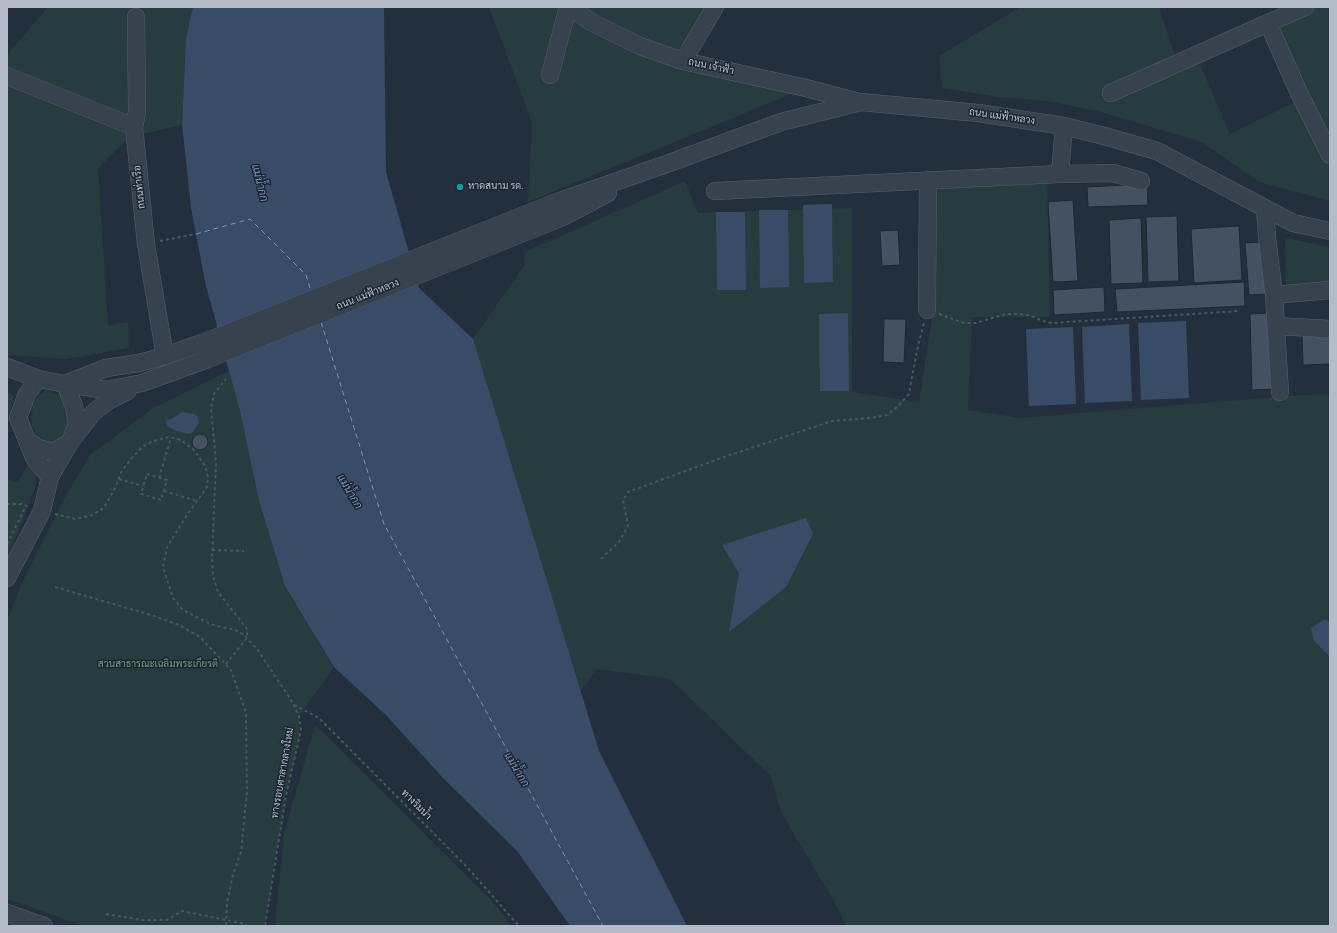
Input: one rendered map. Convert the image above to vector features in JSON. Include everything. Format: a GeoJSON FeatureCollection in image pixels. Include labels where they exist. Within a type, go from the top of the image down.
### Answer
{"type":"FeatureCollection","features":[{"type":"Feature","properties":{"kind":"street","name":"ถนน เจ้าฟ้า"},"geometry":{"type":"LineString","coordinates":[[569,7],[591,22],[634,43],[683,61],[806,88],[861,102]]}},
{"type":"Feature","properties":{"kind":"street"},"geometry":{"type":"LineString","coordinates":[[550,76],[569,7]]}},
{"type":"Feature","properties":{"kind":"street"},"geometry":{"type":"LineString","coordinates":[[683,61],[715,7]]}},
{"type":"Feature","properties":{"kind":"street"},"geometry":{"type":"LineString","coordinates":[[1111,93],[1305,7]]}},
{"type":"Feature","properties":{"kind":"street","name":"ถนนท่าเรือ"},"geometry":{"type":"LineString","coordinates":[[136,17],[137,107],[134,127],[146,244],[165,356]]}},
{"type":"Feature","properties":{"kind":"street"},"geometry":{"type":"LineString","coordinates":[[1268,24],[1299,93],[1330,155]]}},
{"type":"Feature","properties":{"kind":"street"},"geometry":{"type":"LineString","coordinates":[[7,76],[134,127]]}},
{"type":"Feature","properties":{"kind":"street","name":"ถนน แม่ฟ้าหลวง"},"geometry":{"type":"LineString","coordinates":[[7,367],[38,379],[108,390],[142,383],[208,359],[661,166],[780,122],[861,102],[978,113],[1064,126],[1157,151],[1293,223],[1330,231]]}},
{"type":"Feature","properties":{"kind":"street"},"geometry":{"type":"LineString","coordinates":[[1060,174],[1064,126]]}},
{"type":"Feature","properties":{"kind":"street"},"geometry":{"type":"LineString","coordinates":[[715,191],[1060,174],[1113,173],[1141,181]]}},
{"type":"Feature","properties":{"kind":"street"},"geometry":{"type":"LineString","coordinates":[[928,180],[928,310]]}},
{"type":"Feature","properties":{"kind":"street"},"geometry":{"type":"LineString","coordinates":[[1265,208],[1274,295],[1280,392]]}},
{"type":"Feature","properties":{"kind":"street","name":"ถนน แม่ฟ้าหลวง"},"geometry":{"type":"LineString","coordinates":[[65,384],[106,368],[139,363],[202,343],[560,209]]}},
{"type":"Feature","properties":{"kind":"street"},"geometry":{"type":"LineString","coordinates":[[1274,295],[1330,290]]}},
{"type":"Feature","properties":{"kind":"street"},"geometry":{"type":"LineString","coordinates":[[1276,326],[1330,329]]}},
{"type":"Feature","properties":{"kind":"street"},"geometry":{"type":"LineString","coordinates":[[38,379],[27,394],[18,418],[34,458],[50,477]]}},
{"type":"Feature","properties":{"kind":"street"},"geometry":{"type":"LineString","coordinates":[[27,440],[38,448],[54,452],[70,442],[93,413],[108,401],[142,383]]}},
{"type":"Feature","properties":{"kind":"street"},"geometry":{"type":"LineString","coordinates":[[7,578],[42,511],[50,477],[70,442],[77,424],[74,406],[65,384]]}},
{"type":"Feature","properties":{"kind":"street"},"geometry":{"type":"LineString","coordinates":[[7,913],[44,926]]}},
{"type":"Feature","properties":{"kind":"path"},"geometry":{"type":"LineString","coordinates":[[146,244],[196,234]]}},
{"type":"Feature","properties":{"kind":"path"},"geometry":{"type":"LineString","coordinates":[[601,559],[619,542],[628,526],[623,500],[628,492],[720,458],[832,421],[887,415],[909,394],[917,350],[928,310],[964,323],[976,323],[1006,314],[1029,315],[1052,323],[1239,311]]}},
{"type":"Feature","properties":{"kind":"path"},"geometry":{"type":"LineString","coordinates":[[226,379],[214,394],[211,408],[216,463],[212,550],[213,576],[218,592],[247,629],[247,638],[226,664]]}},
{"type":"Feature","properties":{"kind":"path"},"geometry":{"type":"LineString","coordinates":[[57,514],[76,519],[92,515],[101,510],[107,503],[116,486],[120,474],[130,460],[142,447],[152,441],[171,438],[181,440],[195,451],[206,466],[208,477],[215,477]]}},
{"type":"Feature","properties":{"kind":"path"},"geometry":{"type":"LineString","coordinates":[[159,478],[171,438]]}},
{"type":"Feature","properties":{"kind":"path"},"geometry":{"type":"LineString","coordinates":[[147,474],[167,480],[161,500],[141,494],[143,486],[147,474]]}},
{"type":"Feature","properties":{"kind":"path","name":"ทางรอบศาลากลางใหม่"},"geometry":{"type":"LineString","coordinates":[[208,477],[207,487],[168,547],[164,567],[173,598],[183,610],[210,624],[235,630],[247,638],[257,649],[294,705],[299,716],[301,730],[286,796],[265,926]]}},
{"type":"Feature","properties":{"kind":"path"},"geometry":{"type":"LineString","coordinates":[[119,479],[143,486]]}},
{"type":"Feature","properties":{"kind":"path"},"geometry":{"type":"LineString","coordinates":[[164,491],[197,501]]}},
{"type":"Feature","properties":{"kind":"path"},"geometry":{"type":"LineString","coordinates":[[7,504],[26,506],[7,544]]}},
{"type":"Feature","properties":{"kind":"path"},"geometry":{"type":"LineString","coordinates":[[212,550],[244,550]]}},
{"type":"Feature","properties":{"kind":"path"},"geometry":{"type":"LineString","coordinates":[[55,587],[151,615],[179,625],[200,637],[231,670],[246,713],[247,792],[241,852],[227,903],[226,926]]}},
{"type":"Feature","properties":{"kind":"path","name":"ทางริมน้ำ"},"geometry":{"type":"LineString","coordinates":[[294,705],[319,718],[467,867],[519,926]]}},
{"type":"Feature","properties":{"kind":"path"},"geometry":{"type":"LineString","coordinates":[[106,914],[143,920],[167,920],[182,911],[245,924],[247,926]]}},
{"type":"Feature","properties":{"kind":"green space"},"geometry":{"type":"Polygon","coordinates":[[[48,7],[193,7],[186,38],[182,125],[130,137],[98,168],[108,325],[128,322],[129,348],[66,359],[7,355],[7,55],[48,7]]]}},
{"type":"Feature","properties":{"kind":"green space"},"geometry":{"type":"Polygon","coordinates":[[[489,7],[715,7],[683,61],[806,88],[528,202],[532,123],[489,7]]]}},
{"type":"Feature","properties":{"kind":"green space"},"geometry":{"type":"Polygon","coordinates":[[[1021,7],[1159,7],[1177,63],[1196,55],[1230,134],[1301,99],[1268,23],[1308,7],[1330,7],[1330,201],[1259,182],[1202,142],[1097,111],[1047,101],[998,97],[942,88],[939,56],[1021,7]]]}},
{"type":"Feature","properties":{"kind":"green space"},"geometry":{"type":"Polygon","coordinates":[[[1047,180],[1050,317],[972,317],[968,410],[1020,418],[1288,396],[1330,394],[1330,926],[846,926],[835,903],[781,812],[771,776],[670,679],[597,669],[581,690],[548,613],[378,241],[404,236],[419,288],[474,343],[473,339],[524,266],[525,252],[685,181],[698,213],[852,208],[852,392],[919,402],[934,305],[936,185],[1047,180]]]}},
{"type":"Feature","properties":{"kind":"green space"},"geometry":{"type":"Polygon","coordinates":[[[1285,238],[1330,247],[1330,282],[1286,285],[1285,238]]]}},
{"type":"Feature","properties":{"kind":"green space","name":"สวนสาธารณะเฉลิมพระเกียรติ"},"geometry":{"type":"Polygon","coordinates":[[[229,371],[240,411],[259,501],[285,586],[334,667],[299,716],[301,730],[286,796],[265,926],[84,926],[7,899],[7,621],[21,585],[63,501],[90,455],[153,408],[229,371]]]}},
{"type":"Feature","properties":{"kind":"green space"},"geometry":{"type":"Polygon","coordinates":[[[47,390],[61,396],[69,417],[66,434],[59,441],[46,443],[40,441],[36,434],[32,425],[32,412],[34,402],[40,394],[47,390]]]}},
{"type":"Feature","properties":{"kind":"green space"},"geometry":{"type":"Polygon","coordinates":[[[7,391],[14,396],[7,428],[7,391]]]}},
{"type":"Feature","properties":{"kind":"green space"},"geometry":{"type":"Polygon","coordinates":[[[29,463],[37,470],[35,488],[7,557],[7,479],[18,482],[29,463]]]}},
{"type":"Feature","properties":{"kind":"green space"},"geometry":{"type":"Polygon","coordinates":[[[315,725],[491,900],[512,926],[275,926],[284,834],[315,725]]]}},
{"type":"Feature","properties":{"kind":"water","name":"แม่น้ำกก"},"geometry":{"type":"Polygon","coordinates":[[[193,7],[384,7],[386,172],[419,288],[473,339],[599,751],[687,926],[570,926],[518,852],[443,778],[386,715],[334,667],[285,586],[259,501],[240,411],[206,287],[191,209],[182,125],[186,38],[193,7]]]}},
{"type":"Feature","properties":{"kind":"water"},"geometry":{"type":"Polygon","coordinates":[[[832,204],[833,282],[804,283],[803,205],[832,204]]]}},
{"type":"Feature","properties":{"kind":"water"},"geometry":{"type":"Polygon","coordinates":[[[759,210],[788,210],[789,287],[760,288],[759,210]]]}},
{"type":"Feature","properties":{"kind":"water"},"geometry":{"type":"Polygon","coordinates":[[[716,212],[745,212],[746,290],[717,290],[716,212]]]}},
{"type":"Feature","properties":{"kind":"water"},"geometry":{"type":"Polygon","coordinates":[[[848,313],[849,391],[820,391],[819,314],[848,313]]]}},
{"type":"Feature","properties":{"kind":"water"},"geometry":{"type":"Polygon","coordinates":[[[1186,321],[1189,398],[1141,400],[1138,323],[1186,321]]]}},
{"type":"Feature","properties":{"kind":"water"},"geometry":{"type":"Polygon","coordinates":[[[1129,324],[1132,401],[1085,403],[1082,327],[1129,324]]]}},
{"type":"Feature","properties":{"kind":"water"},"geometry":{"type":"Polygon","coordinates":[[[1073,327],[1076,404],[1029,406],[1026,329],[1073,327]]]}},
{"type":"Feature","properties":{"kind":"water"},"geometry":{"type":"Polygon","coordinates":[[[182,412],[194,414],[198,417],[199,423],[193,432],[189,434],[177,431],[168,427],[166,424],[167,420],[172,419],[182,412]]]}},
{"type":"Feature","properties":{"kind":"water"},"geometry":{"type":"Polygon","coordinates":[[[806,518],[813,534],[786,587],[729,632],[739,573],[722,545],[806,518]]]}},
{"type":"Feature","properties":{"kind":"water"},"geometry":{"type":"Polygon","coordinates":[[[1325,619],[1330,622],[1330,657],[1314,641],[1311,628],[1325,619]]]}},
{"type":"Feature","properties":{"kind":"pier"},"geometry":{"type":"Polygon","coordinates":[[[180,125],[182,125],[191,209],[206,287],[217,325],[215,325],[204,287],[189,210],[180,125]]]}},
{"type":"Feature","properties":{"kind":"building"},"geometry":{"type":"Polygon","coordinates":[[[1147,184],[1148,205],[1088,207],[1087,187],[1147,184]]]}},
{"type":"Feature","properties":{"kind":"building"},"geometry":{"type":"Polygon","coordinates":[[[1073,200],[1078,281],[1053,282],[1048,202],[1073,200]]]}},
{"type":"Feature","properties":{"kind":"building"},"geometry":{"type":"Polygon","coordinates":[[[1177,216],[1179,281],[1148,282],[1146,217],[1177,216]]]}},
{"type":"Feature","properties":{"kind":"building"},"geometry":{"type":"Polygon","coordinates":[[[1141,218],[1143,283],[1111,284],[1109,220],[1141,218]]]}},
{"type":"Feature","properties":{"kind":"building"},"geometry":{"type":"Polygon","coordinates":[[[1239,226],[1242,280],[1194,283],[1191,229],[1239,226]]]}},
{"type":"Feature","properties":{"kind":"building"},"geometry":{"type":"Polygon","coordinates":[[[898,230],[900,265],[882,266],[880,231],[898,230]]]}},
{"type":"Feature","properties":{"kind":"building"},"geometry":{"type":"Polygon","coordinates":[[[1263,242],[1267,294],[1249,295],[1245,243],[1263,242]]]}},
{"type":"Feature","properties":{"kind":"building"},"geometry":{"type":"Polygon","coordinates":[[[1244,282],[1245,306],[1117,312],[1115,289],[1244,282]]]}},
{"type":"Feature","properties":{"kind":"building"},"geometry":{"type":"Polygon","coordinates":[[[1104,287],[1105,312],[1054,315],[1053,290],[1104,287]]]}},
{"type":"Feature","properties":{"kind":"building"},"geometry":{"type":"Polygon","coordinates":[[[1271,313],[1273,389],[1252,390],[1250,314],[1271,313]]]}},
{"type":"Feature","properties":{"kind":"building"},"geometry":{"type":"Polygon","coordinates":[[[884,319],[906,319],[904,363],[883,362],[884,319]]]}},
{"type":"Feature","properties":{"kind":"building"},"geometry":{"type":"Polygon","coordinates":[[[1330,333],[1330,364],[1303,365],[1302,334],[1330,333]]]}},
{"type":"Feature","properties":{"kind":"building"},"geometry":{"type":"Polygon","coordinates":[[[200,434],[206,436],[208,442],[206,448],[200,450],[194,448],[192,442],[194,436],[200,434]]]}},
{"type":"Feature","properties":{"kind":"ferry route"},"geometry":{"type":"LineString","coordinates":[[196,234],[250,219],[306,275],[311,291]]}},
{"type":"Feature","properties":{"kind":"ferry route"},"geometry":{"type":"LineString","coordinates":[[321,322],[384,524],[603,926]]}},
{"type":"Feature","properties":{"kind":"place","name":"หาดสนาม รด."},"geometry":{"type":"Point","coordinates":[460,187]}}]}
